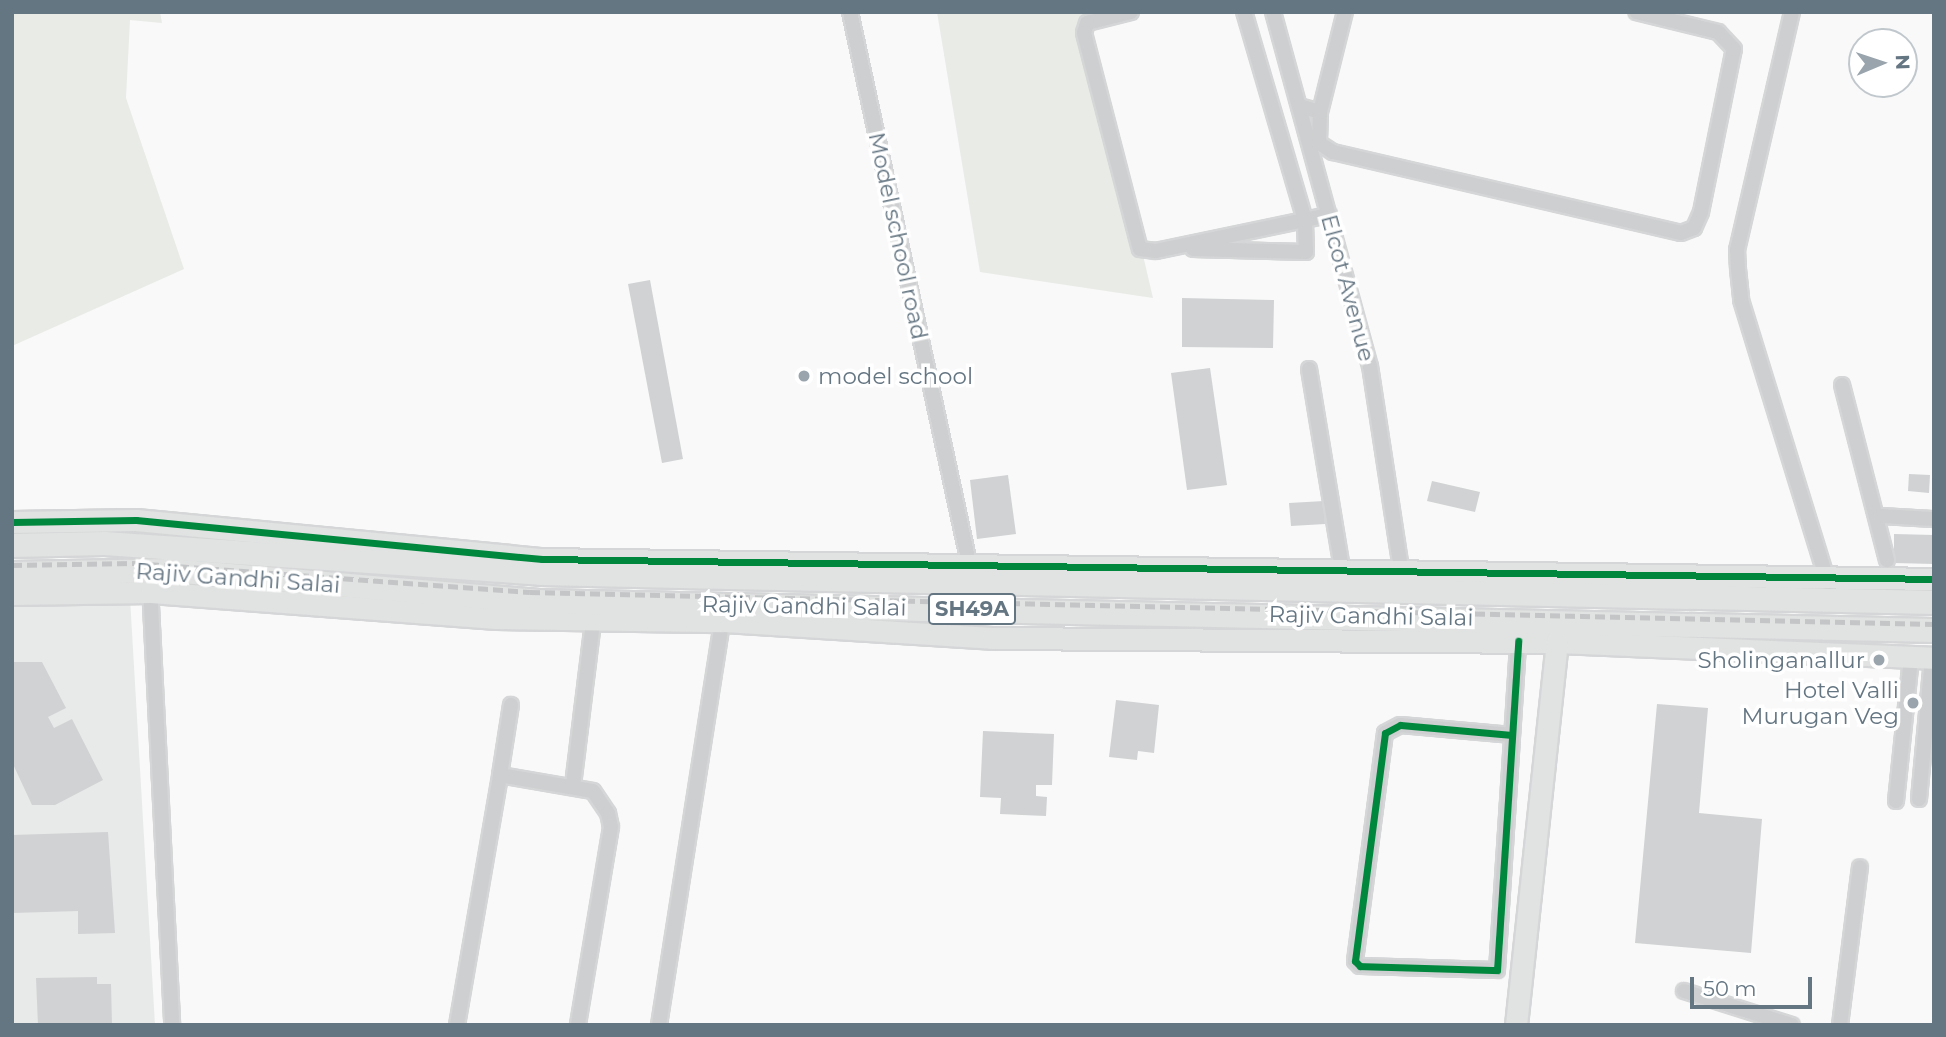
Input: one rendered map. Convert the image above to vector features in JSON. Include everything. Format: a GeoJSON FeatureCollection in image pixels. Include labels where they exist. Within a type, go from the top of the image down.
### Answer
{"type":"FeatureCollection","features":[{"type":"Feature","properties":{"kind":"main road","name":"Rajiv Gandhi Salai"},"geometry":{"type":"LineString","coordinates":[[12,545],[141,545],[540,573],[971,573],[1276,589],[1723,597],[1830,589],[1934,602]]}},
{"type":"Feature","properties":{"kind":"main road","name":"Rajiv Gandhi Salai"},"geometry":{"type":"LineString","coordinates":[[12,573],[724,613],[1311,615],[1628,633],[1722,625],[1934,630]]}},
{"type":"Feature","properties":{"kind":"main road"},"geometry":{"type":"LineString","coordinates":[[1276,589],[1277,615]]}},
{"type":"Feature","properties":{"kind":"main road"},"geometry":{"type":"LineString","coordinates":[[1311,590],[1311,615]]}},
{"type":"Feature","properties":{"kind":"main road"},"geometry":{"type":"LineString","coordinates":[[1722,625],[1723,597]]}},
{"type":"Feature","properties":{"kind":"street","name":"Model school road"},"geometry":{"type":"LineString","coordinates":[[850,12],[971,573]]}},
{"type":"Feature","properties":{"kind":"street"},"geometry":{"type":"LineString","coordinates":[[1131,12],[1087,23],[1084,33],[1135,242],[1144,250],[1171,248],[1306,252],[1305,220],[1244,12]]}},
{"type":"Feature","properties":{"kind":"street","name":"Elcot Avenue"},"geometry":{"type":"LineString","coordinates":[[1273,12],[1370,366],[1401,569]]}},
{"type":"Feature","properties":{"kind":"street"},"geometry":{"type":"LineString","coordinates":[[1345,12],[1320,112],[1319,143],[1333,152],[1681,233],[1695,228],[1701,212],[1734,50],[1718,32],[1636,12]]}},
{"type":"Feature","properties":{"kind":"street"},"geometry":{"type":"LineString","coordinates":[[1791,12],[1737,250],[1738,268],[1741,300],[1830,589]]}},
{"type":"Feature","properties":{"kind":"street"},"geometry":{"type":"LineString","coordinates":[[1299,106],[1320,112]]}},
{"type":"Feature","properties":{"kind":"street"},"geometry":{"type":"LineString","coordinates":[[1171,248],[1329,215]]}},
{"type":"Feature","properties":{"kind":"street"},"geometry":{"type":"LineString","coordinates":[[1309,369],[1342,569]]}},
{"type":"Feature","properties":{"kind":"street"},"geometry":{"type":"LineString","coordinates":[[1842,385],[1880,516],[1887,560]]}},
{"type":"Feature","properties":{"kind":"street"},"geometry":{"type":"LineString","coordinates":[[1880,516],[1934,519]]}},
{"type":"Feature","properties":{"kind":"street"},"geometry":{"type":"LineString","coordinates":[[136,520],[141,545]]}},
{"type":"Feature","properties":{"kind":"street"},"geometry":{"type":"LineString","coordinates":[[12,522],[136,520],[542,559],[971,573],[1401,569],[1830,589],[1934,579]]}},
{"type":"Feature","properties":{"kind":"street"},"geometry":{"type":"LineString","coordinates":[[149,581],[172,1025]]}},
{"type":"Feature","properties":{"kind":"street"},"geometry":{"type":"LineString","coordinates":[[12,594],[149,581],[593,621],[724,613],[992,638],[1557,642],[1628,633],[1925,658]]}},
{"type":"Feature","properties":{"kind":"street"},"geometry":{"type":"LineString","coordinates":[[659,1025],[724,613]]}},
{"type":"Feature","properties":{"kind":"street"},"geometry":{"type":"LineString","coordinates":[[573,785],[593,621]]}},
{"type":"Feature","properties":{"kind":"street"},"geometry":{"type":"LineString","coordinates":[[1497,970],[1518,641]]}},
{"type":"Feature","properties":{"kind":"street"},"geometry":{"type":"LineString","coordinates":[[1516,1025],[1557,642]]}},
{"type":"Feature","properties":{"kind":"street"},"geometry":{"type":"LineString","coordinates":[[1919,799],[1925,658]]}},
{"type":"Feature","properties":{"kind":"street"},"geometry":{"type":"LineString","coordinates":[[1896,802],[1925,658]]}},
{"type":"Feature","properties":{"kind":"street"},"geometry":{"type":"LineString","coordinates":[[457,1025],[511,705]]}},
{"type":"Feature","properties":{"kind":"street"},"geometry":{"type":"LineString","coordinates":[[1512,735],[1400,725],[1385,733],[1355,961],[1368,968],[1522,969]]}},
{"type":"Feature","properties":{"kind":"street"},"geometry":{"type":"LineString","coordinates":[[500,775],[573,785],[601,799],[611,827],[578,1025]]}},
{"type":"Feature","properties":{"kind":"street"},"geometry":{"type":"LineString","coordinates":[[1840,1025],[1860,867]]}},
{"type":"Feature","properties":{"kind":"street"},"geometry":{"type":"LineString","coordinates":[[1684,991],[1792,1025]]}},
{"type":"Feature","properties":{"kind":"shaded area"},"geometry":{"type":"Polygon","coordinates":[[[12,12],[160,12],[162,23],[130,20],[126,98],[184,269],[12,346],[12,12]]]}},
{"type":"Feature","properties":{"kind":"shaded area"},"geometry":{"type":"Polygon","coordinates":[[[937,12],[1086,12],[1153,298],[980,272],[937,12]]]}},
{"type":"Feature","properties":{"kind":"shaded area"},"geometry":{"type":"Polygon","coordinates":[[[130,598],[155,1025],[12,1025],[12,601],[130,598]]]}},
{"type":"Feature","properties":{"kind":"building"},"geometry":{"type":"Polygon","coordinates":[[[650,280],[683,459],[662,463],[628,284],[650,280]]]}},
{"type":"Feature","properties":{"kind":"building"},"geometry":{"type":"Polygon","coordinates":[[[1182,298],[1274,300],[1273,348],[1182,347],[1182,298]]]}},
{"type":"Feature","properties":{"kind":"building"},"geometry":{"type":"Polygon","coordinates":[[[1210,368],[1227,485],[1187,490],[1171,373],[1210,368]]]}},
{"type":"Feature","properties":{"kind":"building"},"geometry":{"type":"Polygon","coordinates":[[[1909,474],[1930,475],[1929,493],[1908,491],[1909,474]]]}},
{"type":"Feature","properties":{"kind":"building"},"geometry":{"type":"Polygon","coordinates":[[[1008,475],[1016,534],[977,539],[970,480],[1008,475]]]}},
{"type":"Feature","properties":{"kind":"building"},"geometry":{"type":"Polygon","coordinates":[[[1432,481],[1480,492],[1475,512],[1427,501],[1432,481]]]}},
{"type":"Feature","properties":{"kind":"building"},"geometry":{"type":"Polygon","coordinates":[[[1324,501],[1325,524],[1291,526],[1289,503],[1324,501]]]}},
{"type":"Feature","properties":{"kind":"building"},"geometry":{"type":"Polygon","coordinates":[[[1894,534],[1934,535],[1934,564],[1894,563],[1894,534]]]}},
{"type":"Feature","properties":{"kind":"building"},"geometry":{"type":"Polygon","coordinates":[[[12,662],[42,662],[66,708],[48,717],[54,728],[72,719],[103,780],[55,805],[32,805],[12,762],[12,662]]]}},
{"type":"Feature","properties":{"kind":"building"},"geometry":{"type":"Polygon","coordinates":[[[1116,700],[1159,705],[1154,753],[1138,751],[1137,760],[1109,757],[1116,700]]]}},
{"type":"Feature","properties":{"kind":"building"},"geometry":{"type":"Polygon","coordinates":[[[1657,704],[1708,708],[1699,813],[1762,819],[1751,953],[1635,943],[1657,704]]]}},
{"type":"Feature","properties":{"kind":"building"},"geometry":{"type":"Polygon","coordinates":[[[983,731],[1054,734],[1052,785],[1036,785],[1036,796],[1047,797],[1046,816],[1000,814],[1001,798],[980,797],[983,731]]]}},
{"type":"Feature","properties":{"kind":"building"},"geometry":{"type":"Polygon","coordinates":[[[108,832],[115,933],[78,934],[78,911],[12,913],[12,835],[108,832]]]}},
{"type":"Feature","properties":{"kind":"building"},"geometry":{"type":"Polygon","coordinates":[[[97,977],[97,984],[111,984],[112,1025],[38,1025],[36,978],[97,977]]]}},
{"type":"Feature","properties":{"kind":"railway"},"geometry":{"type":"LineString","coordinates":[[12,565],[134,563],[530,592],[1934,624]]}},
{"type":"Feature","properties":{"kind":"cycle path"},"geometry":{"type":"LineString","coordinates":[[12,522],[136,520],[542,559],[1934,579]]}},
{"type":"Feature","properties":{"kind":"cycle path"},"geometry":{"type":"LineString","coordinates":[[1512,735],[1400,725],[1385,733],[1355,961],[1360,966],[1497,970],[1518,641]]}},
{"type":"Feature","properties":{"kind":"place","name":"model school"},"geometry":{"type":"Point","coordinates":[804,376]}},
{"type":"Feature","properties":{"kind":"place","name":"Sholinganallur"},"geometry":{"type":"Point","coordinates":[1879,660]}},
{"type":"Feature","properties":{"kind":"place","name":"Hotel Valli Murugan Veg"},"geometry":{"type":"Point","coordinates":[1913,703]}}]}
